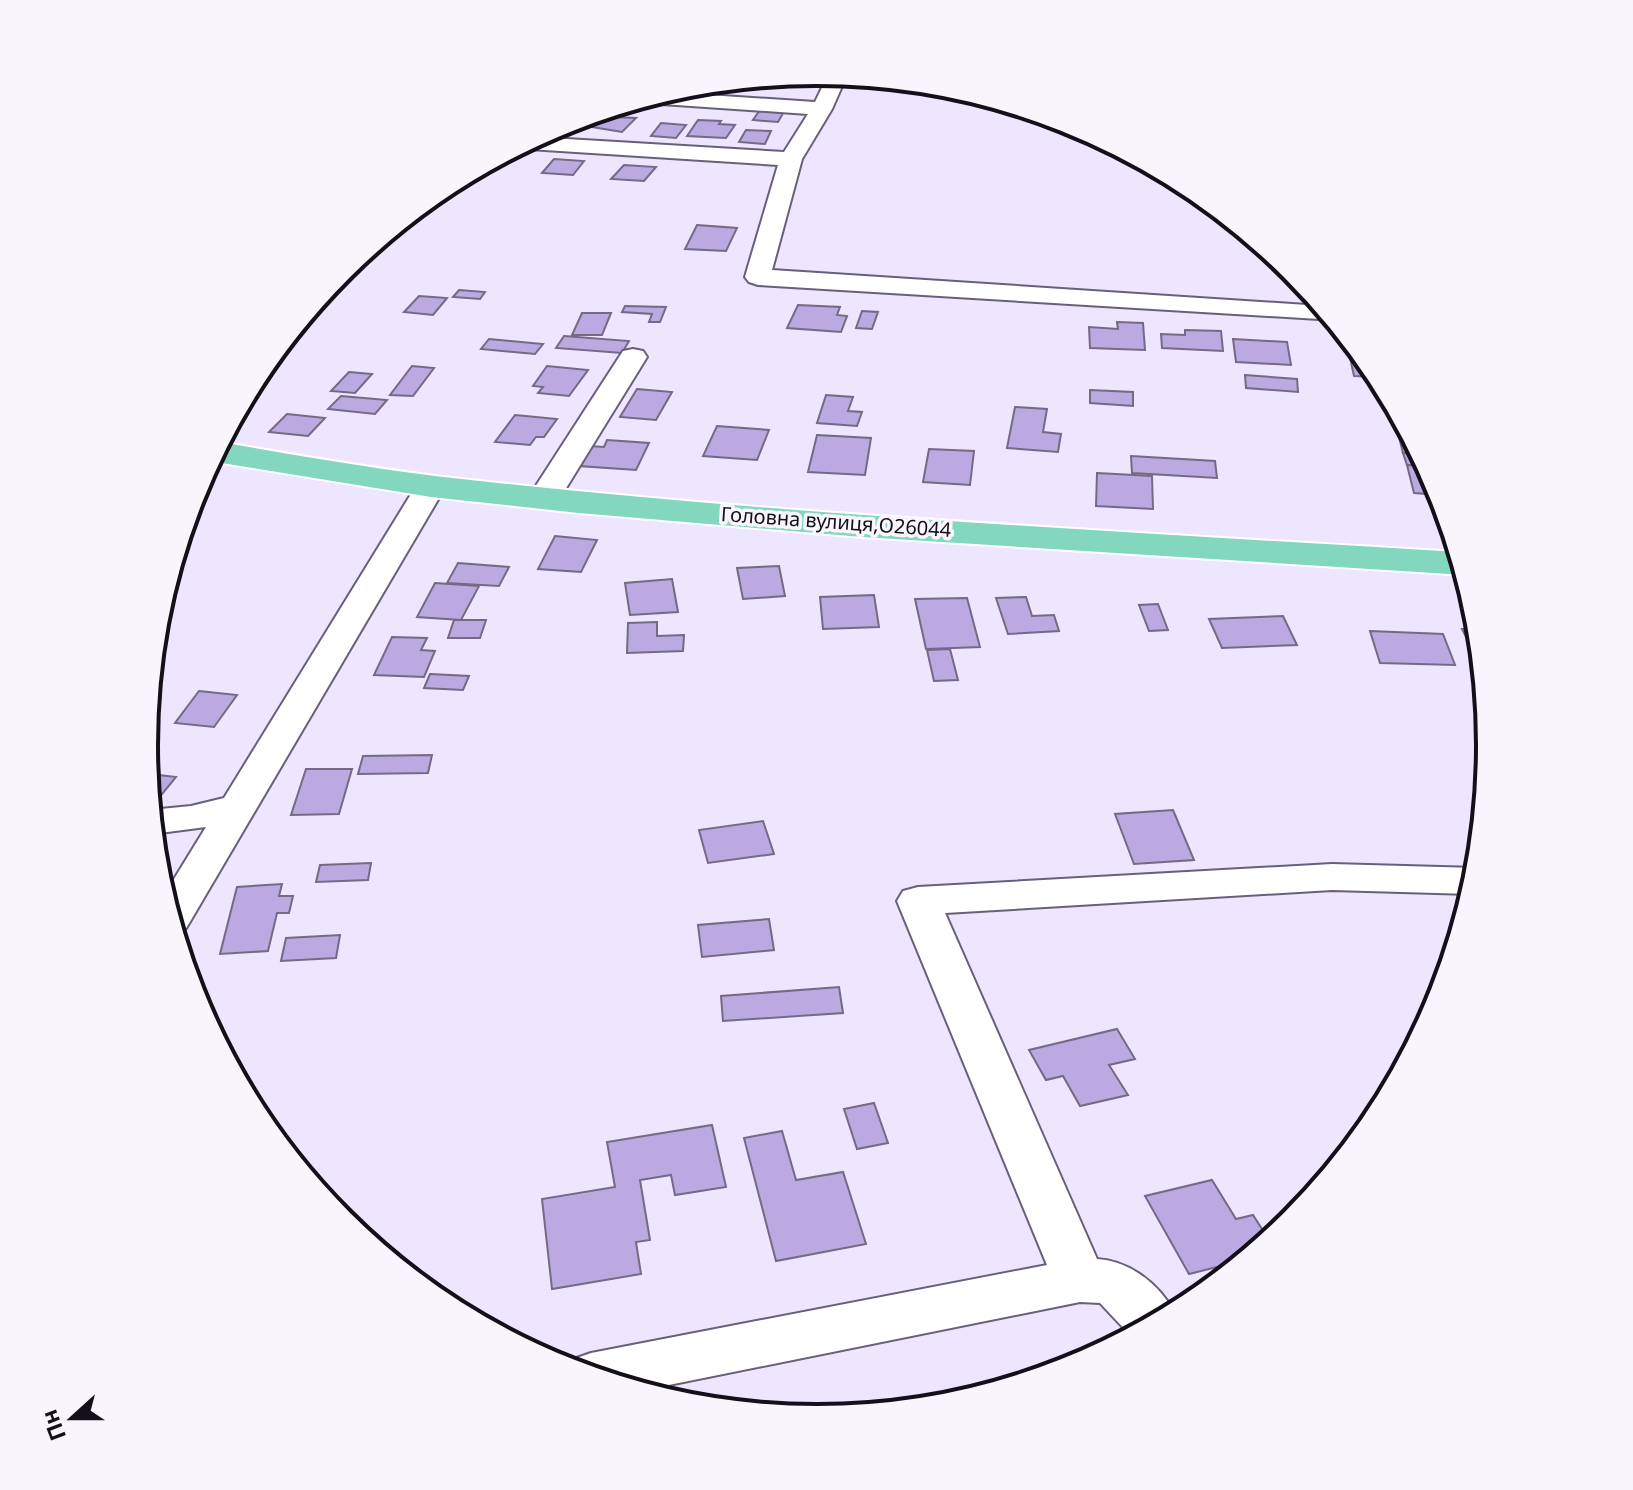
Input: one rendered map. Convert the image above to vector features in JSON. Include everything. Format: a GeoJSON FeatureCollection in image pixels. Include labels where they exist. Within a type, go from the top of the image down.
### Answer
{"type":"FeatureCollection","features":[{"type":"Feature","properties":{"kind":"main road","name":"Головна вулиця,О26044"},"geometry":{"type":"LineString","coordinates":[[225,454],[431,486],[544,498],[862,526],[1450,563]]}},
{"type":"Feature","properties":{"kind":"street"},"geometry":{"type":"LineString","coordinates":[[832,86],[791,159],[758,277],[1314,313]]}},
{"type":"Feature","properties":{"kind":"street"},"geometry":{"type":"LineString","coordinates":[[685,100],[822,109]]}},
{"type":"Feature","properties":{"kind":"street"},"geometry":{"type":"LineString","coordinates":[[546,144],[791,159]]}},
{"type":"Feature","properties":{"kind":"street"},"geometry":{"type":"LineString","coordinates":[[544,498],[633,357]]}},
{"type":"Feature","properties":{"kind":"street"},"geometry":{"type":"LineString","coordinates":[[178,907],[431,486]]}},
{"type":"Feature","properties":{"kind":"street"},"geometry":{"type":"LineString","coordinates":[[162,821],[191,818],[240,806]]}},
{"type":"Feature","properties":{"kind":"street"},"geometry":{"type":"LineString","coordinates":[[1080,1280],[918,901],[1332,877],[1461,881]]}},
{"type":"Feature","properties":{"kind":"street"},"geometry":{"type":"LineString","coordinates":[[615,1372],[1080,1280],[1114,1282],[1146,1316]]}},
{"type":"Feature","properties":{"kind":"building"},"geometry":{"type":"Polygon","coordinates":[[[762,107],[786,108],[778,122],[753,120],[762,107]]]}},
{"type":"Feature","properties":{"kind":"building"},"geometry":{"type":"Polygon","coordinates":[[[616,118],[636,118],[622,132],[590,127],[616,118]]]}},
{"type":"Feature","properties":{"kind":"building"},"geometry":{"type":"Polygon","coordinates":[[[698,120],[735,125],[726,138],[687,136],[698,120]]]}},
{"type":"Feature","properties":{"kind":"building"},"geometry":{"type":"Polygon","coordinates":[[[661,123],[686,125],[676,138],[651,136],[661,123]]]}},
{"type":"Feature","properties":{"kind":"building"},"geometry":{"type":"Polygon","coordinates":[[[746,130],[771,131],[765,144],[739,142],[746,130]]]}},
{"type":"Feature","properties":{"kind":"building"},"geometry":{"type":"Polygon","coordinates":[[[554,159],[584,161],[573,175],[542,173],[554,159]]]}},
{"type":"Feature","properties":{"kind":"building"},"geometry":{"type":"Polygon","coordinates":[[[624,165],[656,167],[644,181],[611,179],[624,165]]]}},
{"type":"Feature","properties":{"kind":"building"},"geometry":{"type":"Polygon","coordinates":[[[697,225],[737,228],[726,251],[685,249],[697,225]]]}},
{"type":"Feature","properties":{"kind":"building"},"geometry":{"type":"Polygon","coordinates":[[[459,290],[485,292],[480,299],[453,297],[459,290]]]}},
{"type":"Feature","properties":{"kind":"building"},"geometry":{"type":"Polygon","coordinates":[[[419,296],[447,298],[433,315],[404,312],[419,296]]]}},
{"type":"Feature","properties":{"kind":"building"},"geometry":{"type":"Polygon","coordinates":[[[798,305],[840,307],[837,315],[847,316],[841,332],[787,328],[798,305]]]}},
{"type":"Feature","properties":{"kind":"building"},"geometry":{"type":"Polygon","coordinates":[[[625,306],[666,307],[660,322],[649,322],[652,314],[622,312],[625,306]]]}},
{"type":"Feature","properties":{"kind":"building"},"geometry":{"type":"Polygon","coordinates":[[[862,311],[878,312],[872,329],[856,328],[862,311]]]}},
{"type":"Feature","properties":{"kind":"building"},"geometry":{"type":"Polygon","coordinates":[[[582,313],[611,313],[602,335],[572,335],[582,313]]]}},
{"type":"Feature","properties":{"kind":"building"},"geometry":{"type":"Polygon","coordinates":[[[1117,322],[1143,323],[1145,350],[1090,348],[1089,327],[1118,329],[1117,322]]]}},
{"type":"Feature","properties":{"kind":"building"},"geometry":{"type":"Polygon","coordinates":[[[1185,330],[1221,331],[1223,351],[1162,348],[1161,334],[1185,335],[1185,330]]]}},
{"type":"Feature","properties":{"kind":"building"},"geometry":{"type":"Polygon","coordinates":[[[564,336],[629,341],[622,353],[556,348],[564,336]]]}},
{"type":"Feature","properties":{"kind":"building"},"geometry":{"type":"Polygon","coordinates":[[[489,339],[543,344],[535,354],[481,349],[489,339]]]}},
{"type":"Feature","properties":{"kind":"building"},"geometry":{"type":"Polygon","coordinates":[[[1233,339],[1287,342],[1291,365],[1236,362],[1233,339]]]}},
{"type":"Feature","properties":{"kind":"building"},"geometry":{"type":"Polygon","coordinates":[[[1351,360],[1362,376],[1354,376],[1351,360]]]}},
{"type":"Feature","properties":{"kind":"building"},"geometry":{"type":"Polygon","coordinates":[[[412,366],[434,368],[413,396],[390,395],[412,366]]]}},
{"type":"Feature","properties":{"kind":"building"},"geometry":{"type":"Polygon","coordinates":[[[547,366],[588,370],[569,396],[538,393],[543,387],[533,386],[547,366]]]}},
{"type":"Feature","properties":{"kind":"building"},"geometry":{"type":"Polygon","coordinates":[[[349,372],[372,374],[355,393],[331,391],[349,372]]]}},
{"type":"Feature","properties":{"kind":"building"},"geometry":{"type":"Polygon","coordinates":[[[1245,375],[1297,379],[1298,392],[1246,388],[1245,375]]]}},
{"type":"Feature","properties":{"kind":"building"},"geometry":{"type":"Polygon","coordinates":[[[637,389],[672,392],[656,420],[620,417],[637,389]]]}},
{"type":"Feature","properties":{"kind":"building"},"geometry":{"type":"Polygon","coordinates":[[[1090,390],[1133,392],[1133,406],[1090,403],[1090,390]]]}},
{"type":"Feature","properties":{"kind":"building"},"geometry":{"type":"Polygon","coordinates":[[[826,395],[853,397],[848,411],[862,412],[857,426],[817,423],[826,395]]]}},
{"type":"Feature","properties":{"kind":"building"},"geometry":{"type":"Polygon","coordinates":[[[341,396],[387,400],[375,414],[328,409],[341,396]]]}},
{"type":"Feature","properties":{"kind":"building"},"geometry":{"type":"Polygon","coordinates":[[[1015,407],[1047,409],[1043,432],[1061,434],[1058,452],[1007,448],[1015,407]]]}},
{"type":"Feature","properties":{"kind":"building"},"geometry":{"type":"Polygon","coordinates":[[[287,414],[325,418],[308,436],[269,432],[287,414]]]}},
{"type":"Feature","properties":{"kind":"building"},"geometry":{"type":"Polygon","coordinates":[[[515,415],[557,419],[544,437],[536,437],[530,445],[495,442],[515,415]]]}},
{"type":"Feature","properties":{"kind":"building"},"geometry":{"type":"Polygon","coordinates":[[[717,426],[769,430],[757,460],[703,456],[717,426]]]}},
{"type":"Feature","properties":{"kind":"building"},"geometry":{"type":"Polygon","coordinates":[[[817,435],[871,438],[865,475],[808,472],[817,435]]]}},
{"type":"Feature","properties":{"kind":"building"},"geometry":{"type":"Polygon","coordinates":[[[607,440],[649,443],[636,470],[579,466],[590,446],[604,447],[607,440]]]}},
{"type":"Feature","properties":{"kind":"building"},"geometry":{"type":"Polygon","coordinates":[[[929,449],[974,451],[970,485],[923,482],[929,449]]]}},
{"type":"Feature","properties":{"kind":"building"},"geometry":{"type":"Polygon","coordinates":[[[1403,453],[1408,453],[1413,465],[1407,465],[1403,453]]]}},
{"type":"Feature","properties":{"kind":"building"},"geometry":{"type":"Polygon","coordinates":[[[1131,456],[1215,461],[1217,478],[1132,473],[1131,456]]]}},
{"type":"Feature","properties":{"kind":"building"},"geometry":{"type":"Polygon","coordinates":[[[1407,465],[1413,465],[1425,494],[1414,493],[1407,465]]]}},
{"type":"Feature","properties":{"kind":"building"},"geometry":{"type":"Polygon","coordinates":[[[1097,473],[1152,476],[1153,509],[1096,506],[1097,473]]]}},
{"type":"Feature","properties":{"kind":"building"},"geometry":{"type":"Polygon","coordinates":[[[555,536],[597,540],[581,572],[538,569],[555,536]]]}},
{"type":"Feature","properties":{"kind":"building"},"geometry":{"type":"Polygon","coordinates":[[[458,563],[509,567],[499,586],[447,583],[458,563]]]}},
{"type":"Feature","properties":{"kind":"building"},"geometry":{"type":"Polygon","coordinates":[[[779,566],[785,596],[743,599],[737,568],[779,566]]]}},
{"type":"Feature","properties":{"kind":"building"},"geometry":{"type":"Polygon","coordinates":[[[672,579],[678,612],[630,615],[625,583],[672,579]]]}},
{"type":"Feature","properties":{"kind":"building"},"geometry":{"type":"Polygon","coordinates":[[[435,583],[479,586],[461,620],[417,617],[435,583]]]}},
{"type":"Feature","properties":{"kind":"building"},"geometry":{"type":"Polygon","coordinates":[[[874,595],[879,627],[823,629],[820,597],[874,595]]]}},
{"type":"Feature","properties":{"kind":"building"},"geometry":{"type":"Polygon","coordinates":[[[1026,597],[1032,616],[1054,615],[1059,631],[1008,634],[996,598],[1026,597]]]}},
{"type":"Feature","properties":{"kind":"building"},"geometry":{"type":"Polygon","coordinates":[[[967,598],[980,647],[926,649],[915,599],[967,598]]]}},
{"type":"Feature","properties":{"kind":"building"},"geometry":{"type":"Polygon","coordinates":[[[1158,604],[1168,630],[1149,631],[1139,605],[1158,604]]]}},
{"type":"Feature","properties":{"kind":"building"},"geometry":{"type":"Polygon","coordinates":[[[1283,616],[1297,645],[1222,648],[1209,619],[1283,616]]]}},
{"type":"Feature","properties":{"kind":"building"},"geometry":{"type":"Polygon","coordinates":[[[454,620],[486,620],[480,638],[448,638],[454,620]]]}},
{"type":"Feature","properties":{"kind":"building"},"geometry":{"type":"Polygon","coordinates":[[[657,622],[657,636],[684,635],[683,651],[627,653],[628,623],[657,622]]]}},
{"type":"Feature","properties":{"kind":"building"},"geometry":{"type":"Polygon","coordinates":[[[1370,631],[1443,634],[1455,665],[1380,663],[1370,631]]]}},
{"type":"Feature","properties":{"kind":"building"},"geometry":{"type":"Polygon","coordinates":[[[392,637],[427,638],[421,650],[435,651],[424,677],[374,675],[392,637]]]}},
{"type":"Feature","properties":{"kind":"building"},"geometry":{"type":"Polygon","coordinates":[[[950,649],[958,680],[934,681],[927,650],[950,649]]]}},
{"type":"Feature","properties":{"kind":"building"},"geometry":{"type":"Polygon","coordinates":[[[430,674],[469,676],[463,690],[424,688],[430,674]]]}},
{"type":"Feature","properties":{"kind":"building"},"geometry":{"type":"Polygon","coordinates":[[[199,691],[237,695],[214,727],[175,723],[199,691]]]}},
{"type":"Feature","properties":{"kind":"building"},"geometry":{"type":"Polygon","coordinates":[[[432,755],[428,773],[358,774],[363,756],[432,755]]]}},
{"type":"Feature","properties":{"kind":"building"},"geometry":{"type":"Polygon","coordinates":[[[306,769],[352,769],[339,814],[291,815],[306,769]]]}},
{"type":"Feature","properties":{"kind":"building"},"geometry":{"type":"Polygon","coordinates":[[[159,775],[176,777],[160,797],[159,775]]]}},
{"type":"Feature","properties":{"kind":"building"},"geometry":{"type":"Polygon","coordinates":[[[1173,810],[1194,860],[1134,864],[1115,814],[1173,810]]]}},
{"type":"Feature","properties":{"kind":"building"},"geometry":{"type":"Polygon","coordinates":[[[763,821],[774,854],[708,863],[699,830],[763,821]]]}},
{"type":"Feature","properties":{"kind":"building"},"geometry":{"type":"Polygon","coordinates":[[[371,863],[368,880],[316,882],[320,865],[371,863]]]}},
{"type":"Feature","properties":{"kind":"building"},"geometry":{"type":"Polygon","coordinates":[[[282,884],[279,896],[293,896],[289,913],[277,913],[268,951],[220,954],[237,887],[282,884]]]}},
{"type":"Feature","properties":{"kind":"building"},"geometry":{"type":"Polygon","coordinates":[[[769,919],[774,950],[702,957],[698,925],[769,919]]]}},
{"type":"Feature","properties":{"kind":"building"},"geometry":{"type":"Polygon","coordinates":[[[340,935],[336,958],[281,961],[286,938],[340,935]]]}},
{"type":"Feature","properties":{"kind":"building"},"geometry":{"type":"Polygon","coordinates":[[[839,987],[843,1013],[723,1021],[721,996],[839,987]]]}},
{"type":"Feature","properties":{"kind":"building"},"geometry":{"type":"Polygon","coordinates":[[[1117,1029],[1135,1059],[1109,1065],[1128,1095],[1080,1106],[1063,1076],[1046,1080],[1029,1050],[1117,1029]]]}},
{"type":"Feature","properties":{"kind":"building"},"geometry":{"type":"Polygon","coordinates":[[[874,1103],[888,1143],[857,1149],[844,1109],[874,1103]]]}},
{"type":"Feature","properties":{"kind":"building"},"geometry":{"type":"Polygon","coordinates":[[[712,1125],[726,1187],[675,1195],[671,1175],[640,1180],[650,1240],[636,1242],[641,1274],[552,1289],[542,1199],[615,1187],[607,1142],[712,1125]]]}},
{"type":"Feature","properties":{"kind":"building"},"geometry":{"type":"Polygon","coordinates":[[[782,1131],[796,1180],[843,1172],[866,1244],[776,1261],[744,1138],[782,1131]]]}},
{"type":"Feature","properties":{"kind":"building"},"geometry":{"type":"Polygon","coordinates":[[[1212,1180],[1236,1219],[1253,1215],[1262,1229],[1220,1266],[1189,1274],[1145,1196],[1212,1180]]]}}]}
